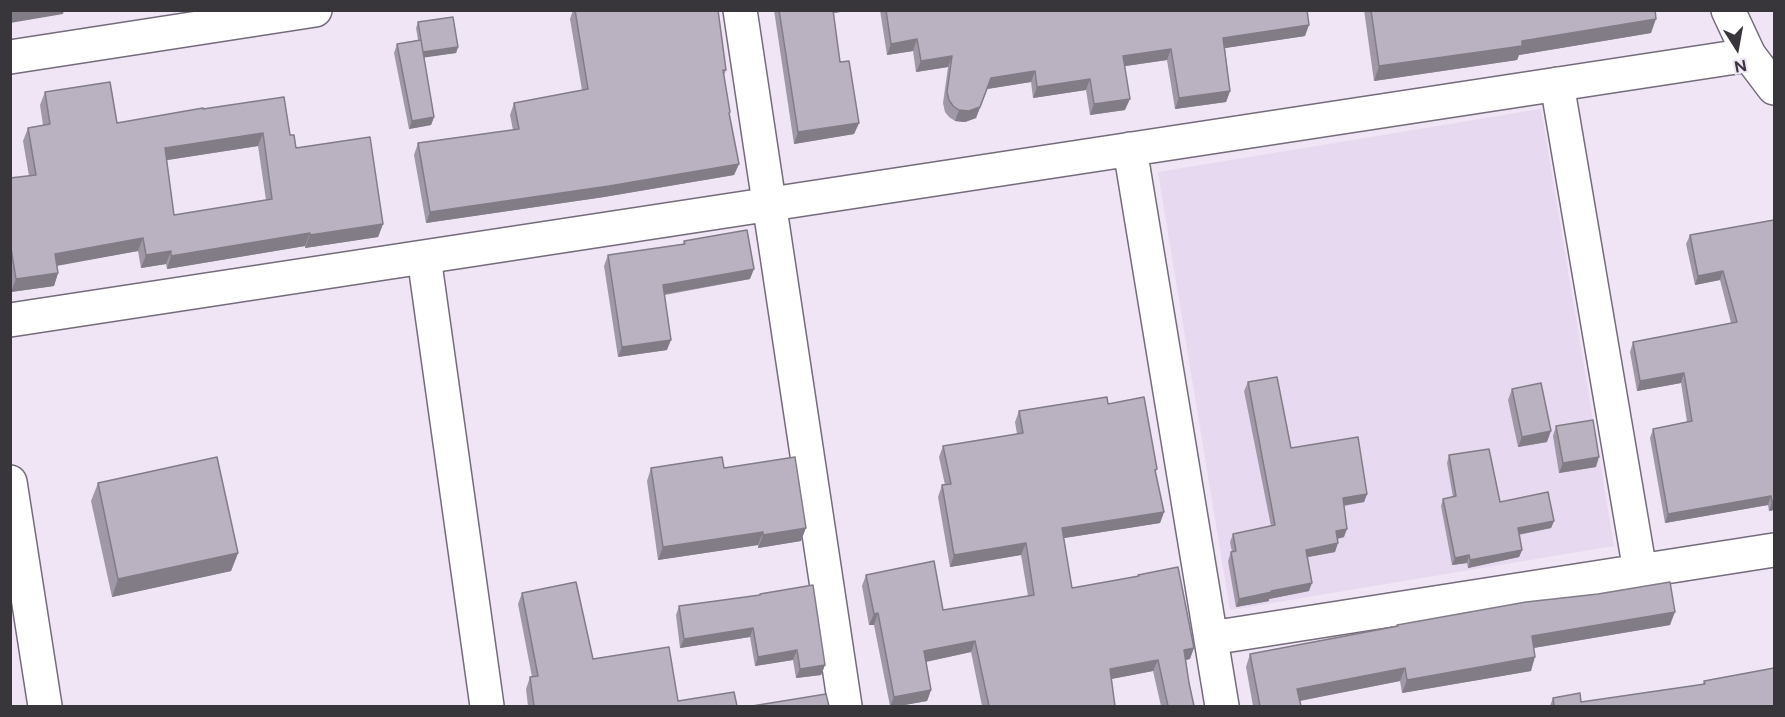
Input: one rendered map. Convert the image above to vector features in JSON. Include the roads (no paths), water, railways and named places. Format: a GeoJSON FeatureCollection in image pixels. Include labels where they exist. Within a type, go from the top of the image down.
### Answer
{"type":"FeatureCollection","features":[{"type":"Feature","properties":{"kind":"street"},"geometry":{"type":"LineString","coordinates":[[10,57],[240,16],[315,10]]}},
{"type":"Feature","properties":{"kind":"street"},"geometry":{"type":"LineString","coordinates":[[740,10],[845,706]]}},
{"type":"Feature","properties":{"kind":"street"},"geometry":{"type":"LineString","coordinates":[[1728,10],[1749,55],[1774,88]]}},
{"type":"Feature","properties":{"kind":"street"},"geometry":{"type":"LineString","coordinates":[[10,320],[1749,55]]}},
{"type":"Feature","properties":{"kind":"street"},"geometry":{"type":"LineString","coordinates":[[1557,84],[1640,571]]}},
{"type":"Feature","properties":{"kind":"street"},"geometry":{"type":"LineString","coordinates":[[1130,149],[1222,706]]}},
{"type":"Feature","properties":{"kind":"street"},"geometry":{"type":"LineString","coordinates":[[424,257],[487,706]]}},
{"type":"Feature","properties":{"kind":"street"},"geometry":{"type":"LineString","coordinates":[[10,483],[45,706]]}},
{"type":"Feature","properties":{"kind":"street"},"geometry":{"type":"LineString","coordinates":[[1211,638],[1774,550]]}}]}
